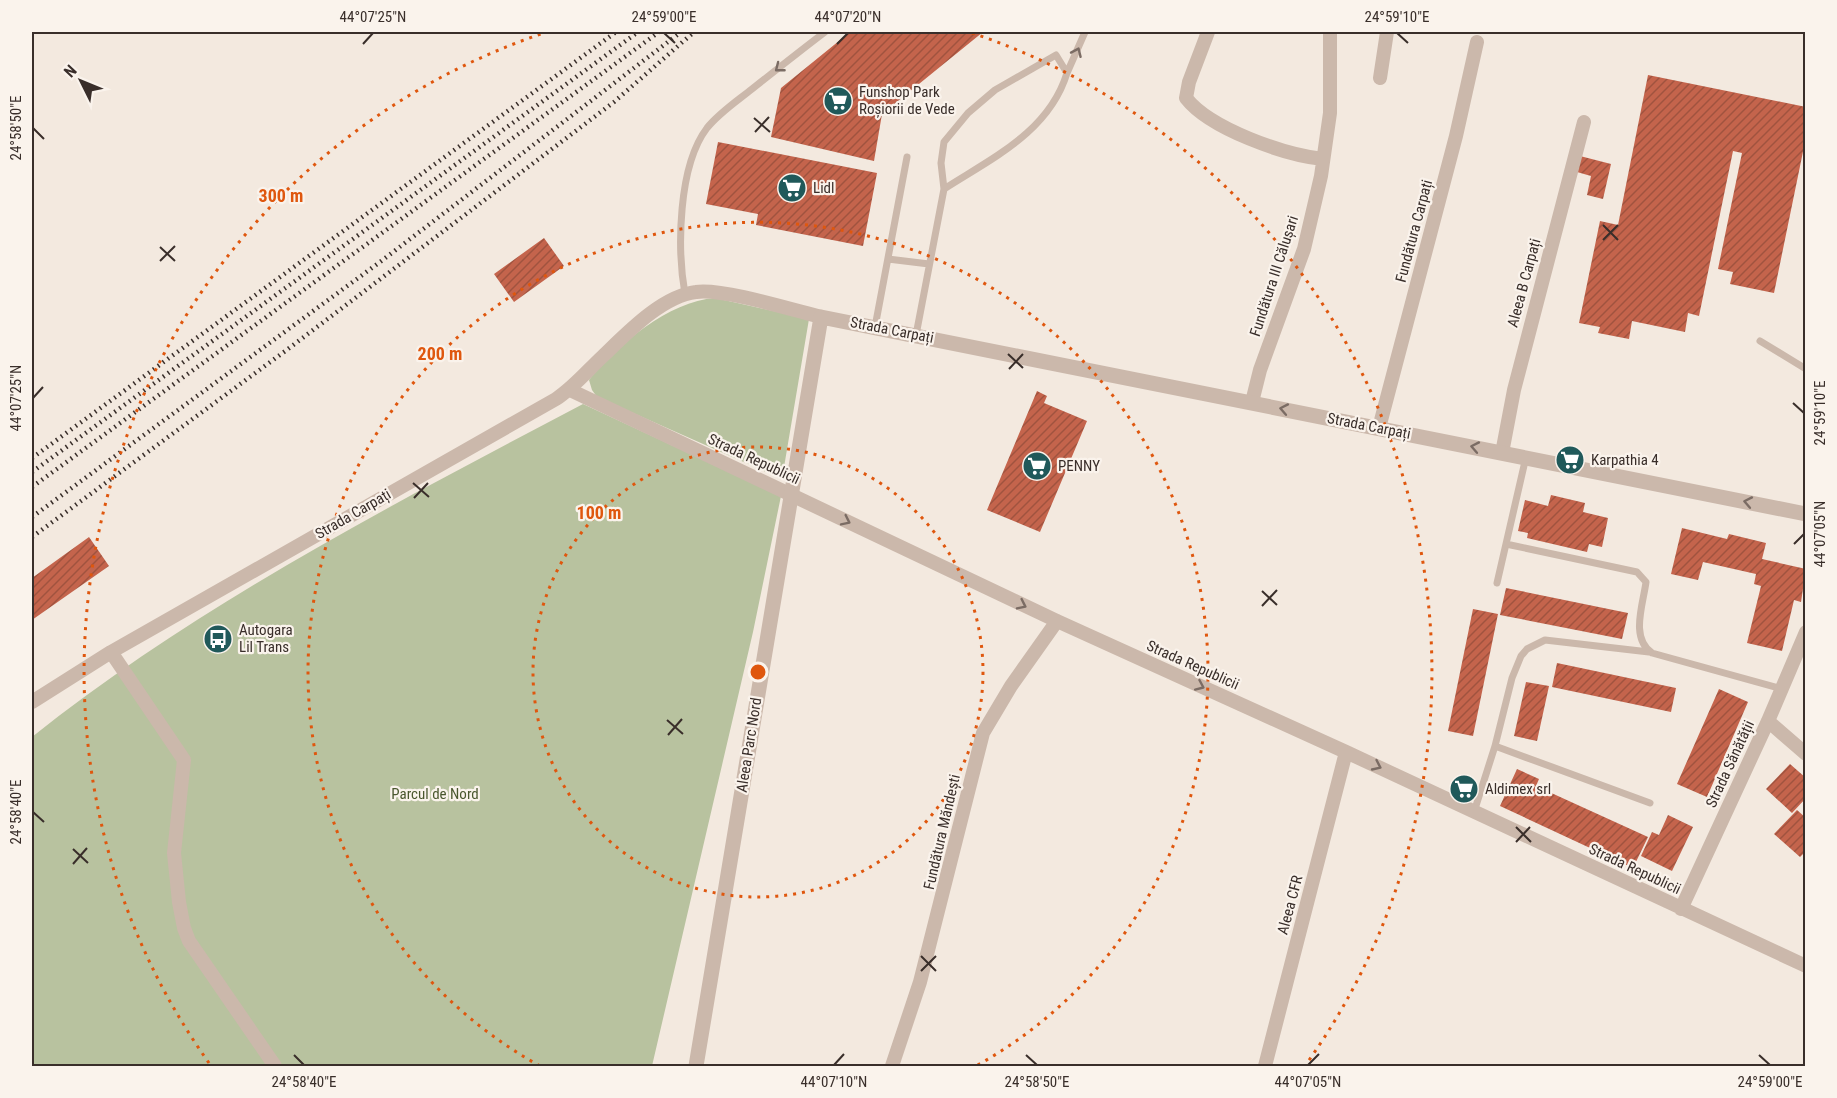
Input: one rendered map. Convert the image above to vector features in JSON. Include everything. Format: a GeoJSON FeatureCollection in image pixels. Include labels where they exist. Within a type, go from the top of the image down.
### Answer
{"type":"FeatureCollection","features":[{"type":"Feature","properties":{"kind":"street"},"geometry":{"type":"LineString","coordinates":[[1208,32],[1189,82],[1186,98],[1194,109],[1262,145],[1298,156],[1323,159]]}},
{"type":"Feature","properties":{"kind":"street","name":"Fundătura III Călușari"},"geometry":{"type":"LineString","coordinates":[[1252,402],[1260,370],[1304,249],[1323,159],[1329,113],[1330,32]]}},
{"type":"Feature","properties":{"kind":"street"},"geometry":{"type":"LineString","coordinates":[[1380,78],[1387,32]]}},
{"type":"Feature","properties":{"kind":"street","name":"Fundătura Carpați"},"geometry":{"type":"LineString","coordinates":[[1379,428],[1456,136],[1477,42]]}},
{"type":"Feature","properties":{"kind":"street","name":"Aleea B Carpați"},"geometry":{"type":"LineString","coordinates":[[1502,453],[1514,390],[1584,122]]}},
{"type":"Feature","properties":{"kind":"street","name":"Strada Carpați"},"geometry":{"type":"LineString","coordinates":[[32,702],[111,652],[570,390],[602,356],[647,318],[685,294],[710,291],[821,317],[1806,514]]}},
{"type":"Feature","properties":{"kind":"street","name":"Aleea Parc Nord"},"geometry":{"type":"LineString","coordinates":[[696,1066],[768,626],[793,496],[821,317]]}},
{"type":"Feature","properties":{"kind":"street","name":"Strada Republicii"},"geometry":{"type":"LineString","coordinates":[[570,390],[1057,621],[1346,752],[1806,966]]}},
{"type":"Feature","properties":{"kind":"street","name":"Fundătura Măndești"},"geometry":{"type":"LineString","coordinates":[[892,1066],[921,982],[983,733],[1011,686],[1057,621]]}},
{"type":"Feature","properties":{"kind":"street","name":"Strada Sănătății"},"geometry":{"type":"LineString","coordinates":[[1681,909],[1768,721],[1806,632]]}},
{"type":"Feature","properties":{"kind":"street"},"geometry":{"type":"LineString","coordinates":[[111,652],[184,760],[174,854],[179,902],[189,941],[275,1066]]}},
{"type":"Feature","properties":{"kind":"street"},"geometry":{"type":"LineString","coordinates":[[1768,721],[1806,754]]}},
{"type":"Feature","properties":{"kind":"street","name":"Aleea CFR"},"geometry":{"type":"LineString","coordinates":[[1265,1066],[1346,752]]}},
{"type":"Feature","properties":{"kind":"lane"},"geometry":{"type":"LineString","coordinates":[[685,294],[682,274],[682,219],[690,164],[697,144],[708,127],[727,108],[825,32]]}},
{"type":"Feature","properties":{"kind":"lane"},"geometry":{"type":"LineString","coordinates":[[944,189],[1032,131],[1047,115],[1085,32]]}},
{"type":"Feature","properties":{"kind":"lane"},"geometry":{"type":"LineString","coordinates":[[916,335],[944,189],[941,163],[944,142],[968,113],[995,90],[1056,54],[1067,73]]}},
{"type":"Feature","properties":{"kind":"lane"},"geometry":{"type":"LineString","coordinates":[[875,327],[907,157]]}},
{"type":"Feature","properties":{"kind":"lane"},"geometry":{"type":"LineString","coordinates":[[888,259],[929,264]]}},
{"type":"Feature","properties":{"kind":"lane"},"geometry":{"type":"LineString","coordinates":[[1760,341],[1806,369]]}},
{"type":"Feature","properties":{"kind":"lane"},"geometry":{"type":"LineString","coordinates":[[1497,583],[1526,458]]}},
{"type":"Feature","properties":{"kind":"lane"},"geometry":{"type":"LineString","coordinates":[[1506,544],[1636,572],[1643,576],[1646,582],[1639,637],[1644,647],[1652,653]]}},
{"type":"Feature","properties":{"kind":"lane"},"geometry":{"type":"LineString","coordinates":[[1474,812],[1495,746],[1516,666],[1521,656],[1535,643],[1558,640],[1652,653],[1782,689]]}},
{"type":"Feature","properties":{"kind":"lane"},"geometry":{"type":"LineString","coordinates":[[1495,746],[1650,803]]}},
{"type":"Feature","properties":{"kind":"green space"},"geometry":{"type":"Polygon","coordinates":[[[715,298],[809,319],[782,479],[597,397],[592,390],[589,380],[614,353],[645,327],[680,307],[715,298]]]}},
{"type":"Feature","properties":{"kind":"green space","name":"Parcul de Nord"},"geometry":{"type":"Polygon","coordinates":[[[583,404],[781,496],[753,632],[652,1066],[32,1066],[32,737],[96,688],[162,642],[230,599],[370,518],[583,404]]]}},
{"type":"Feature","properties":{"kind":"building","name":"Funshop Park Roșiorii de Vede"},"geometry":{"type":"Polygon","coordinates":[[[850,32],[983,32],[882,114],[874,161],[771,137],[781,88],[850,32]]]}},
{"type":"Feature","properties":{"kind":"building"},"geometry":{"type":"Polygon","coordinates":[[[1648,75],[1806,107],[1806,137],[1774,293],[1730,284],[1733,272],[1718,269],[1742,153],[1733,151],[1699,316],[1688,313],[1685,332],[1632,321],[1629,339],[1598,333],[1600,327],[1579,323],[1600,221],[1618,225],[1648,75]]]}},
{"type":"Feature","properties":{"kind":"building","name":"Lidl"},"geometry":{"type":"Polygon","coordinates":[[[718,142],[877,173],[863,246],[756,225],[758,214],[706,204],[718,142]]]}},
{"type":"Feature","properties":{"kind":"building"},"geometry":{"type":"Polygon","coordinates":[[[1580,156],[1611,164],[1603,199],[1587,195],[1591,176],[1577,172],[1580,156]]]}},
{"type":"Feature","properties":{"kind":"building"},"geometry":{"type":"Polygon","coordinates":[[[544,238],[564,266],[514,302],[494,274],[544,238]]]}},
{"type":"Feature","properties":{"kind":"building","name":"PENNY"},"geometry":{"type":"Polygon","coordinates":[[[1037,391],[1047,396],[1044,403],[1087,421],[1040,532],[987,510],[1037,391]]]}},
{"type":"Feature","properties":{"kind":"building"},"geometry":{"type":"Polygon","coordinates":[[[1551,495],[1585,503],[1583,512],[1608,518],[1602,547],[1589,544],[1587,552],[1527,538],[1528,533],[1518,531],[1525,500],[1548,506],[1551,495]]]}},
{"type":"Feature","properties":{"kind":"building"},"geometry":{"type":"Polygon","coordinates":[[[1682,528],[1727,539],[1729,534],[1766,543],[1762,559],[1806,569],[1801,602],[1794,600],[1782,651],[1747,643],[1761,586],[1754,584],[1756,574],[1703,562],[1698,580],[1671,574],[1682,528]]]}},
{"type":"Feature","properties":{"kind":"building"},"geometry":{"type":"Polygon","coordinates":[[[89,537],[109,566],[32,620],[32,578],[89,537]]]}},
{"type":"Feature","properties":{"kind":"building"},"geometry":{"type":"Polygon","coordinates":[[[1506,588],[1628,613],[1622,639],[1500,615],[1506,588]]]}},
{"type":"Feature","properties":{"kind":"building"},"geometry":{"type":"Polygon","coordinates":[[[1473,609],[1498,614],[1473,736],[1448,731],[1473,609]]]}},
{"type":"Feature","properties":{"kind":"building"},"geometry":{"type":"Polygon","coordinates":[[[1557,663],[1676,688],[1671,712],[1552,687],[1557,663]]]}},
{"type":"Feature","properties":{"kind":"building"},"geometry":{"type":"Polygon","coordinates":[[[1526,682],[1549,686],[1537,741],[1514,736],[1526,682]]]}},
{"type":"Feature","properties":{"kind":"building"},"geometry":{"type":"Polygon","coordinates":[[[1719,689],[1748,702],[1707,797],[1677,784],[1719,689]]]}},
{"type":"Feature","properties":{"kind":"building"},"geometry":{"type":"Polygon","coordinates":[[[1790,764],[1806,778],[1806,798],[1792,813],[1766,789],[1790,764]]]}},
{"type":"Feature","properties":{"kind":"building"},"geometry":{"type":"Polygon","coordinates":[[[1517,769],[1539,779],[1536,786],[1648,837],[1633,868],[1500,806],[1517,769]]]}},
{"type":"Feature","properties":{"kind":"building"},"geometry":{"type":"Polygon","coordinates":[[[1797,810],[1806,818],[1806,851],[1800,857],[1774,834],[1797,810]]]}},
{"type":"Feature","properties":{"kind":"building"},"geometry":{"type":"Polygon","coordinates":[[[1668,815],[1693,827],[1672,871],[1641,856],[1652,832],[1659,835],[1668,815]]]}},
{"type":"Feature","properties":{"kind":"railway"},"geometry":{"type":"LineString","coordinates":[[32,458],[616,32]]}},
{"type":"Feature","properties":{"kind":"railway"},"geometry":{"type":"LineString","coordinates":[[32,472],[638,32]]}},
{"type":"Feature","properties":{"kind":"railway"},"geometry":{"type":"LineString","coordinates":[[32,487],[659,32]]}},
{"type":"Feature","properties":{"kind":"railway"},"geometry":{"type":"LineString","coordinates":[[32,517],[380,262],[681,32]]}},
{"type":"Feature","properties":{"kind":"railway"},"geometry":{"type":"LineString","coordinates":[[32,537],[288,349],[614,102],[694,32]]}},
{"type":"Feature","properties":{"kind":"place","name":"Funshop Park Roșiorii de Vede"},"geometry":{"type":"Point","coordinates":[838,101]}},
{"type":"Feature","properties":{"kind":"place","name":"Lidl"},"geometry":{"type":"Point","coordinates":[792,188]}},
{"type":"Feature","properties":{"kind":"place","name":"Karpathia 4"},"geometry":{"type":"Point","coordinates":[1570,460]}},
{"type":"Feature","properties":{"kind":"place","name":"PENNY"},"geometry":{"type":"Point","coordinates":[1037,466]}},
{"type":"Feature","properties":{"kind":"place","name":"Autogara Lil Trans"},"geometry":{"type":"Point","coordinates":[218,639]}},
{"type":"Feature","properties":{"kind":"place","name":"Aldimex srl"},"geometry":{"type":"Point","coordinates":[1464,789]}}]}
